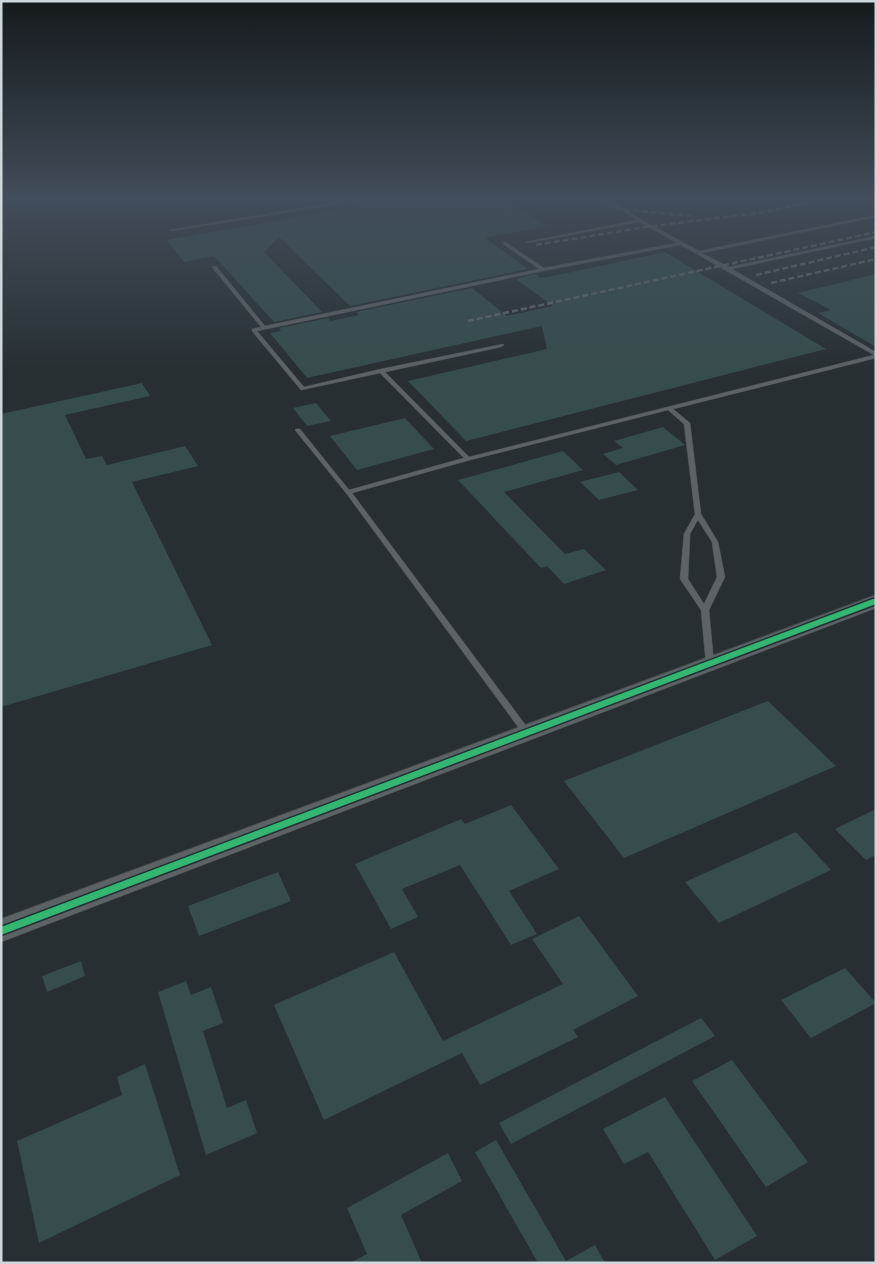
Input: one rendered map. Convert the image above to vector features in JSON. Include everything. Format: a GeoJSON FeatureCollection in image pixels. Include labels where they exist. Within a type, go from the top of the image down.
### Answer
{"type":"FeatureCollection","features":[{"type":"Feature","properties":{"kind":"street"},"geometry":{"type":"LineString","coordinates":[[1,931],[876,601]]}},
{"type":"Feature","properties":{"kind":"lane"},"geometry":{"type":"LineString","coordinates":[[522,255],[543,270]]}},
{"type":"Feature","properties":{"kind":"lane"},"geometry":{"type":"LineString","coordinates":[[501,345],[303,389],[254,330],[620,255]]}},
{"type":"Feature","properties":{"kind":"lane"},"geometry":{"type":"LineString","coordinates":[[703,255],[876,355]]}},
{"type":"Feature","properties":{"kind":"lane"},"geometry":{"type":"LineString","coordinates":[[728,269],[791,255]]}},
{"type":"Feature","properties":{"kind":"lane"},"geometry":{"type":"LineString","coordinates":[[214,267],[264,328]]}},
{"type":"Feature","properties":{"kind":"lane"},"geometry":{"type":"LineString","coordinates":[[348,492],[468,459],[876,355]]}},
{"type":"Feature","properties":{"kind":"lane"},"geometry":{"type":"LineString","coordinates":[[381,371],[468,459]]}},
{"type":"Feature","properties":{"kind":"lane"},"geometry":{"type":"LineString","coordinates":[[669,408],[687,423],[698,514],[715,542],[721,577],[704,610]]}},
{"type":"Feature","properties":{"kind":"lane"},"geometry":{"type":"LineString","coordinates":[[298,430],[348,492],[528,733]]}},
{"type":"Feature","properties":{"kind":"lane"},"geometry":{"type":"LineString","coordinates":[[698,514],[687,534],[684,579],[704,610],[710,664]]}},
{"type":"Feature","properties":{"kind":"building"},"geometry":{"type":"Polygon","coordinates":[[[179,255],[267,255],[322,312],[274,322],[214,256],[184,262],[179,255]]]}},
{"type":"Feature","properties":{"kind":"building"},"geometry":{"type":"Polygon","coordinates":[[[298,255],[509,255],[528,269],[350,306],[298,255]]]}},
{"type":"Feature","properties":{"kind":"building"},"geometry":{"type":"Polygon","coordinates":[[[651,255],[670,255],[826,349],[466,441],[408,381],[547,349],[542,326],[307,378],[270,333],[281,331],[279,328],[328,318],[330,321],[359,315],[356,312],[472,288],[507,316],[553,306],[516,279],[536,274],[540,278],[651,255]]]}},
{"type":"Feature","properties":{"kind":"building"},"geometry":{"type":"Polygon","coordinates":[[[876,274],[876,347],[818,313],[831,310],[798,293],[876,274]]]}},
{"type":"Feature","properties":{"kind":"building"},"geometry":{"type":"Polygon","coordinates":[[[142,383],[150,396],[65,415],[86,459],[102,456],[107,465],[185,446],[198,466],[132,482],[212,645],[1,707],[1,414],[142,383]]]}},
{"type":"Feature","properties":{"kind":"building"},"geometry":{"type":"Polygon","coordinates":[[[316,403],[331,421],[307,426],[293,408],[316,403]]]}},
{"type":"Feature","properties":{"kind":"building"},"geometry":{"type":"Polygon","coordinates":[[[405,418],[434,449],[357,470],[330,436],[405,418]]]}},
{"type":"Feature","properties":{"kind":"building"},"geometry":{"type":"Polygon","coordinates":[[[663,427],[685,445],[616,465],[603,454],[623,448],[614,441],[663,427]]]}},
{"type":"Feature","properties":{"kind":"building"},"geometry":{"type":"Polygon","coordinates":[[[563,451],[583,470],[504,492],[565,554],[584,549],[606,570],[564,584],[547,566],[541,568],[458,480],[563,451]]]}},
{"type":"Feature","properties":{"kind":"building"},"geometry":{"type":"Polygon","coordinates":[[[619,472],[638,490],[599,500],[580,482],[619,472]]]}},
{"type":"Feature","properties":{"kind":"building"},"geometry":{"type":"Polygon","coordinates":[[[768,701],[836,766],[624,858],[564,781],[768,701]]]}},
{"type":"Feature","properties":{"kind":"building"},"geometry":{"type":"Polygon","coordinates":[[[511,805],[559,869],[509,891],[537,934],[511,945],[460,865],[402,889],[418,917],[391,929],[355,864],[461,819],[465,824],[511,805]]]}},
{"type":"Feature","properties":{"kind":"building"},"geometry":{"type":"Polygon","coordinates":[[[876,809],[876,855],[866,860],[835,829],[876,809]]]}},
{"type":"Feature","properties":{"kind":"building"},"geometry":{"type":"Polygon","coordinates":[[[796,832],[831,870],[719,923],[685,882],[796,832]]]}},
{"type":"Feature","properties":{"kind":"building"},"geometry":{"type":"Polygon","coordinates":[[[278,872],[291,901],[199,936],[188,906],[278,872]]]}},
{"type":"Feature","properties":{"kind":"building"},"geometry":{"type":"Polygon","coordinates":[[[579,916],[638,996],[573,1030],[578,1037],[480,1085],[462,1053],[324,1120],[274,1005],[394,952],[443,1041],[563,984],[532,939],[579,916]]]}},
{"type":"Feature","properties":{"kind":"building"},"geometry":{"type":"Polygon","coordinates":[[[81,961],[85,976],[47,992],[42,976],[81,961]]]}},
{"type":"Feature","properties":{"kind":"building"},"geometry":{"type":"Polygon","coordinates":[[[845,968],[876,1003],[811,1038],[781,1000],[845,968]]]}},
{"type":"Feature","properties":{"kind":"building"},"geometry":{"type":"Polygon","coordinates":[[[186,981],[191,995],[211,987],[223,1023],[203,1031],[227,1108],[246,1100],[257,1133],[206,1155],[158,992],[186,981]]]}},
{"type":"Feature","properties":{"kind":"building"},"geometry":{"type":"Polygon","coordinates":[[[701,1018],[715,1036],[511,1144],[499,1123],[701,1018]]]}},
{"type":"Feature","properties":{"kind":"building"},"geometry":{"type":"Polygon","coordinates":[[[732,1060],[808,1162],[766,1187],[692,1081],[732,1060]]]}},
{"type":"Feature","properties":{"kind":"building"},"geometry":{"type":"Polygon","coordinates":[[[145,1064],[180,1175],[39,1243],[17,1141],[122,1095],[117,1077],[145,1064]]]}},
{"type":"Feature","properties":{"kind":"building"},"geometry":{"type":"Polygon","coordinates":[[[665,1097],[757,1236],[715,1260],[648,1152],[624,1164],[603,1129],[665,1097]]]}},
{"type":"Feature","properties":{"kind":"building"},"geometry":{"type":"Polygon","coordinates":[[[496,1140],[566,1261],[595,1245],[605,1263],[538,1263],[475,1152],[496,1140]]]}},
{"type":"Feature","properties":{"kind":"building"},"geometry":{"type":"Polygon","coordinates":[[[448,1153],[462,1181],[401,1215],[422,1263],[350,1263],[367,1254],[347,1208],[448,1153]]]}},
{"type":"Feature","properties":{"kind":"railway"},"geometry":{"type":"LineString","coordinates":[[468,321],[771,255]]}},
{"type":"Feature","properties":{"kind":"railway"},"geometry":{"type":"LineString","coordinates":[[756,275],[842,255]]}},
{"type":"Feature","properties":{"kind":"railway"},"geometry":{"type":"LineString","coordinates":[[771,283],[876,259]]}},
{"type":"Feature","properties":{"kind":"cycle path"},"geometry":{"type":"LineString","coordinates":[[1,931],[876,601]]}}]}
